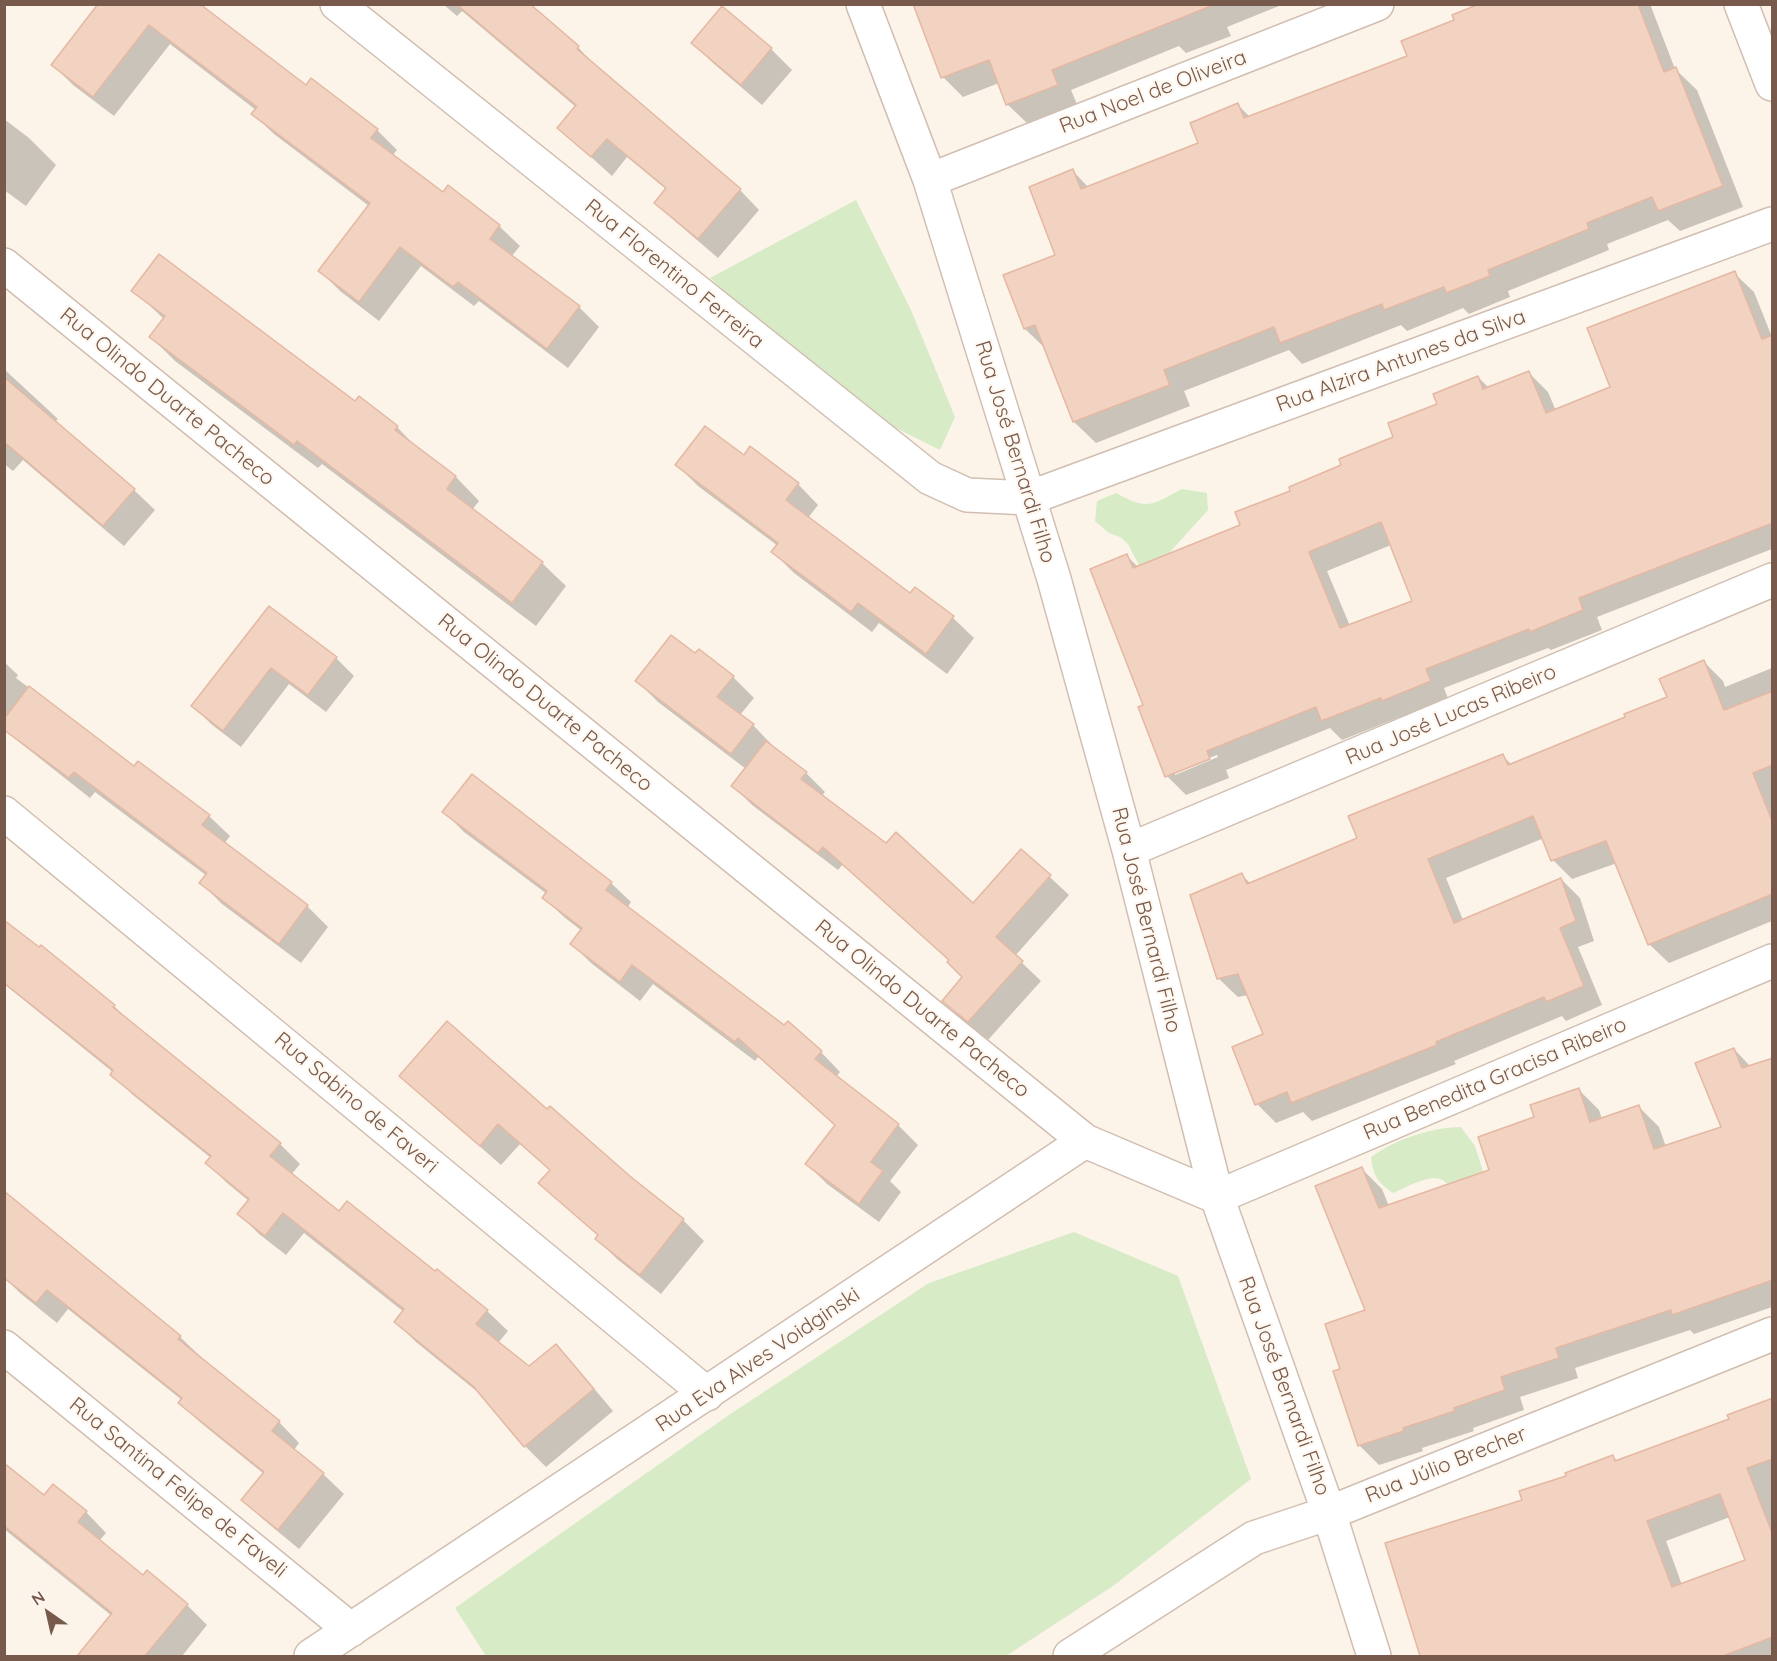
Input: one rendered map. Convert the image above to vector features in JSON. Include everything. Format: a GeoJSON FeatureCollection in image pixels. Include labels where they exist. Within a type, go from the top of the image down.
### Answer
{"type":"FeatureCollection","features":[{"type":"Feature","properties":{"kind":"street","name":"Rua Florentino Ferreira"},"geometry":{"type":"LineString","coordinates":[[337,4],[930,478],[967,495],[1029,498]]}},
{"type":"Feature","properties":{"kind":"street","name":"Rua José Bernardi Filho"},"geometry":{"type":"LineString","coordinates":[[863,4],[930,180],[1054,579],[1129,850],[1217,1197],[1329,1513],[1374,1656]]}},
{"type":"Feature","properties":{"kind":"street","name":"Rua Noel de Oliveira"},"geometry":{"type":"LineString","coordinates":[[930,180],[1377,4]]}},
{"type":"Feature","properties":{"kind":"street"},"geometry":{"type":"LineString","coordinates":[[1741,4],[1773,84]]}},
{"type":"Feature","properties":{"kind":"street","name":"Rua Alzira Antunes da Silva"},"geometry":{"type":"LineString","coordinates":[[1029,498],[1773,224]]}},
{"type":"Feature","properties":{"kind":"street","name":"Rua Olindo Duarte Pacheco"},"geometry":{"type":"LineString","coordinates":[[4,265],[1085,1141]]}},
{"type":"Feature","properties":{"kind":"street","name":"Rua José Lucas Ribeiro"},"geometry":{"type":"LineString","coordinates":[[1129,850],[1773,580]]}},
{"type":"Feature","properties":{"kind":"street","name":"Rua Sabino de Faveri"},"geometry":{"type":"LineString","coordinates":[[4,813],[707,1394]]}},
{"type":"Feature","properties":{"kind":"street","name":"Rua Benedita Gracisa Ribeiro"},"geometry":{"type":"LineString","coordinates":[[1217,1197],[1773,961]]}},
{"type":"Feature","properties":{"kind":"street"},"geometry":{"type":"LineString","coordinates":[[1085,1141],[1217,1197]]}},
{"type":"Feature","properties":{"kind":"street","name":"Rua Eva Alves Voidginski"},"geometry":{"type":"LineString","coordinates":[[311,1656],[1085,1141]]}},
{"type":"Feature","properties":{"kind":"street","name":"Rua Júlio Brecher"},"geometry":{"type":"LineString","coordinates":[[1070,1656],[1254,1538],[1329,1513],[1773,1334]]}},
{"type":"Feature","properties":{"kind":"street","name":"Rua Santina Felipe de Faveli"},"geometry":{"type":"LineString","coordinates":[[4,1347],[351,1630]]}},
{"type":"Feature","properties":{"kind":"green space"},"geometry":{"type":"Polygon","coordinates":[[[856,200],[911,310],[955,417],[940,450],[874,417],[768,335],[710,278],[856,200]]]}},
{"type":"Feature","properties":{"kind":"green space"},"geometry":{"type":"Polygon","coordinates":[[[1182,489],[1207,493],[1208,510],[1161,562],[1141,569],[1128,544],[1120,537],[1109,533],[1095,521],[1097,501],[1116,493],[1136,502],[1150,504],[1182,489]]]}},
{"type":"Feature","properties":{"kind":"green space"},"geometry":{"type":"Polygon","coordinates":[[[1461,1127],[1475,1146],[1484,1174],[1451,1194],[1444,1181],[1439,1179],[1433,1178],[1419,1182],[1393,1193],[1377,1178],[1371,1157],[1402,1140],[1425,1132],[1461,1127]]]}},
{"type":"Feature","properties":{"kind":"green space"},"geometry":{"type":"Polygon","coordinates":[[[1074,1232],[1178,1276],[1251,1479],[1113,1586],[1006,1656],[486,1656],[455,1608],[726,1417],[929,1283],[1074,1232]]]}},
{"type":"Feature","properties":{"kind":"building"},"geometry":{"type":"Polygon","coordinates":[[[98,4],[200,4],[306,85],[311,78],[378,129],[371,138],[443,192],[448,185],[500,225],[490,239],[580,306],[547,349],[458,282],[453,287],[400,247],[359,302],[318,271],[370,203],[251,114],[257,107],[149,25],[93,97],[51,65],[98,4]]]}},
{"type":"Feature","properties":{"kind":"building"},"geometry":{"type":"Polygon","coordinates":[[[456,4],[530,4],[579,46],[577,49],[741,189],[698,239],[654,203],[666,188],[607,139],[591,157],[557,128],[576,105],[456,4]]]}},
{"type":"Feature","properties":{"kind":"building"},"geometry":{"type":"Polygon","coordinates":[[[913,4],[1211,4],[1211,6],[1052,70],[1058,85],[1006,105],[989,60],[941,78],[913,4]]]}},
{"type":"Feature","properties":{"kind":"building"},"geometry":{"type":"Polygon","coordinates":[[[1479,4],[1638,4],[1664,72],[1676,67],[1723,186],[1658,211],[1652,197],[1587,223],[1589,229],[1488,270],[1490,276],[1446,293],[1444,287],[1384,310],[1382,304],[1280,343],[1274,327],[1164,370],[1170,385],[1073,422],[1035,325],[1024,329],[1003,275],[1055,255],[1029,187],[1073,169],[1081,189],[1198,143],[1190,123],[1238,103],[1244,118],[1407,56],[1401,41],[1454,20],[1452,15],[1479,4]]]}},
{"type":"Feature","properties":{"kind":"building"},"geometry":{"type":"Polygon","coordinates":[[[722,6],[772,48],[741,85],[691,43],[722,6]]]}},
{"type":"Feature","properties":{"kind":"building"},"geometry":{"type":"Polygon","coordinates":[[[159,254],[355,401],[359,396],[398,426],[395,430],[456,476],[447,489],[543,562],[512,603],[297,441],[294,445],[149,337],[165,316],[131,291],[159,254]]]}},
{"type":"Feature","properties":{"kind":"building"},"geometry":{"type":"Polygon","coordinates":[[[1735,271],[1762,339],[1773,335],[1773,523],[1579,598],[1583,610],[1530,632],[1529,629],[1426,669],[1431,681],[1382,701],[1381,698],[1321,721],[1316,707],[1207,751],[1210,759],[1165,777],[1138,707],[1143,705],[1090,569],[1127,554],[1133,568],[1240,525],[1235,512],[1290,491],[1289,487],[1341,465],[1339,459],[1393,437],[1388,423],[1437,404],[1433,394],[1478,376],[1483,389],[1529,371],[1546,413],[1610,387],[1587,328],[1735,271]],[[1381,522],[1309,552],[1340,628],[1412,601],[1381,522]]]}},
{"type":"Feature","properties":{"kind":"building"},"geometry":{"type":"Polygon","coordinates":[[[4,377],[135,489],[103,526],[4,442],[4,377]]]}},
{"type":"Feature","properties":{"kind":"building"},"geometry":{"type":"Polygon","coordinates":[[[705,426],[744,455],[750,446],[799,483],[786,500],[910,593],[915,587],[954,616],[926,654],[858,603],[851,612],[771,552],[778,543],[675,465],[705,426]]]}},
{"type":"Feature","properties":{"kind":"building"},"geometry":{"type":"Polygon","coordinates":[[[269,606],[337,657],[308,695],[271,668],[223,731],[191,706],[269,606]]]}},
{"type":"Feature","properties":{"kind":"building"},"geometry":{"type":"Polygon","coordinates":[[[671,635],[695,653],[699,649],[734,676],[717,697],[754,724],[731,754],[635,681],[671,635]]]}},
{"type":"Feature","properties":{"kind":"building"},"geometry":{"type":"Polygon","coordinates":[[[1704,660],[1724,710],[1773,691],[1773,765],[1753,773],[1773,823],[1773,894],[1648,945],[1606,841],[1551,861],[1533,816],[1428,859],[1454,923],[1561,878],[1576,921],[1560,928],[1584,986],[1546,1002],[1544,997],[1436,1042],[1437,1045],[1291,1103],[1287,1092],[1255,1105],[1232,1047],[1263,1034],[1238,974],[1217,979],[1190,895],[1242,873],[1247,884],[1357,838],[1348,816],[1503,754],[1508,765],[1625,717],[1624,714],[1667,697],[1659,679],[1704,660]]]}},
{"type":"Feature","properties":{"kind":"building"},"geometry":{"type":"Polygon","coordinates":[[[29,686],[134,766],[138,761],[210,815],[202,825],[308,905],[279,944],[199,883],[207,873],[74,772],[69,778],[4,730],[4,719],[29,686]]]}},
{"type":"Feature","properties":{"kind":"building"},"geometry":{"type":"Polygon","coordinates":[[[766,741],[807,772],[801,779],[886,843],[896,832],[973,903],[1021,849],[1051,875],[996,937],[1023,961],[968,1022],[942,1001],[962,977],[947,962],[949,960],[823,847],[818,853],[731,786],[766,741]]]}},
{"type":"Feature","properties":{"kind":"building"},"geometry":{"type":"Polygon","coordinates":[[[472,774],[612,882],[606,890],[784,1025],[788,1021],[822,1051],[815,1059],[899,1124],[871,1162],[883,1171],[859,1204],[805,1164],[835,1125],[738,1038],[735,1042],[632,965],[620,982],[570,944],[582,928],[542,898],[547,891],[442,812],[472,774]]]}},
{"type":"Feature","properties":{"kind":"building"},"geometry":{"type":"Polygon","coordinates":[[[4,920],[39,947],[41,945],[115,1005],[113,1007],[281,1143],[270,1156],[339,1211],[347,1201],[488,1310],[476,1324],[529,1366],[556,1344],[594,1389],[524,1447],[473,1386],[394,1322],[404,1309],[283,1213],[265,1236],[237,1214],[249,1199],[205,1163],[211,1156],[110,1075],[113,1070],[4,983],[4,920]]]}},
{"type":"Feature","properties":{"kind":"building"},"geometry":{"type":"Polygon","coordinates":[[[447,1021],[547,1109],[550,1106],[631,1177],[684,1219],[640,1275],[595,1239],[598,1235],[538,1183],[550,1170],[498,1124],[480,1146],[399,1076],[447,1021]]]}},
{"type":"Feature","properties":{"kind":"building"},"geometry":{"type":"Polygon","coordinates":[[[1734,1048],[1742,1068],[1773,1058],[1773,1280],[1672,1315],[1671,1310],[1556,1348],[1559,1358],[1501,1377],[1505,1390],[1454,1408],[1455,1411],[1403,1428],[1404,1431],[1358,1446],[1333,1371],[1340,1369],[1325,1324],[1365,1310],[1315,1186],[1362,1167],[1379,1208],[1489,1170],[1478,1137],[1534,1117],[1530,1105],[1579,1088],[1590,1122],[1639,1105],[1654,1149],[1721,1127],[1695,1063],[1734,1048]]]}},
{"type":"Feature","properties":{"kind":"building"},"geometry":{"type":"Polygon","coordinates":[[[4,1191],[181,1336],[178,1339],[280,1421],[272,1431],[324,1473],[278,1530],[241,1500],[264,1472],[178,1403],[182,1398],[47,1290],[36,1303],[4,1278],[4,1191]]]}},
{"type":"Feature","properties":{"kind":"building"},"geometry":{"type":"Polygon","coordinates":[[[1773,1398],[1773,1459],[1747,1468],[1773,1535],[1773,1637],[1723,1656],[1420,1656],[1385,1543],[1522,1500],[1519,1491],[1566,1476],[1565,1473],[1613,1455],[1615,1461],[1729,1419],[1727,1415],[1773,1398]],[[1720,1494],[1647,1521],[1672,1587],[1745,1560],[1720,1494]]]}},
{"type":"Feature","properties":{"kind":"building"},"geometry":{"type":"Polygon","coordinates":[[[4,1463],[44,1495],[53,1484],[87,1511],[78,1522],[143,1575],[147,1570],[188,1604],[145,1656],[77,1656],[112,1613],[4,1526],[4,1463]]]}}]}
